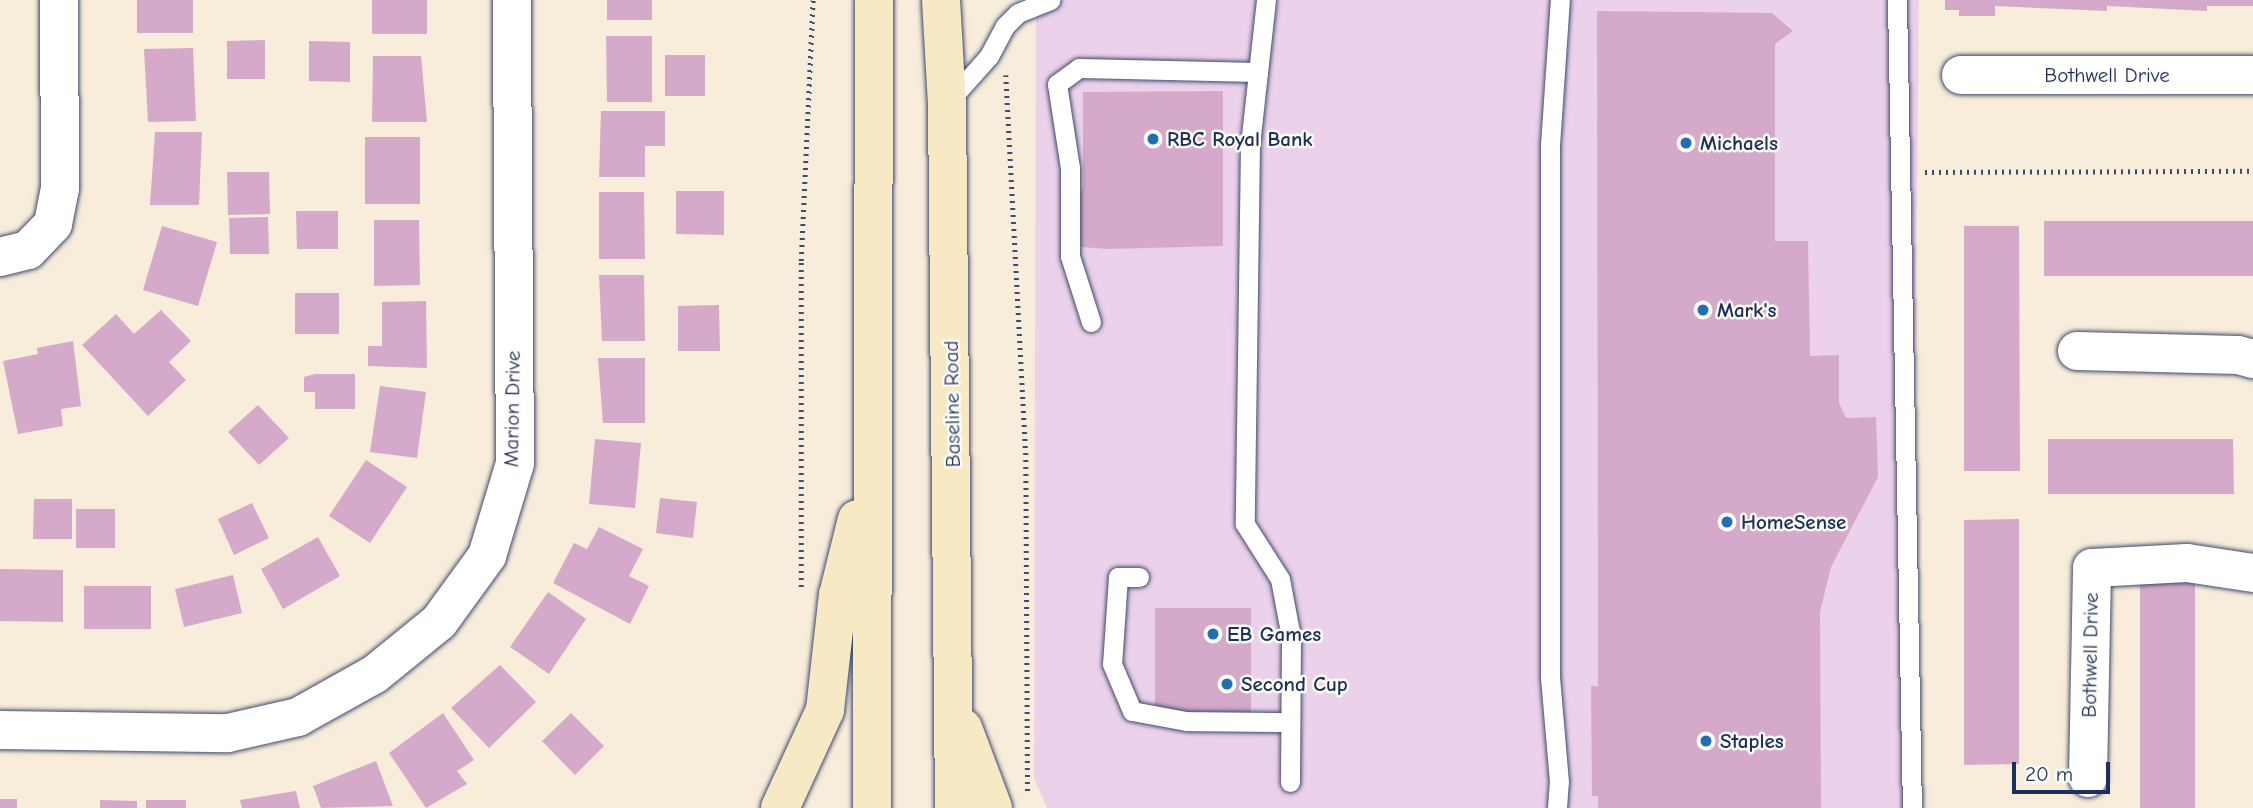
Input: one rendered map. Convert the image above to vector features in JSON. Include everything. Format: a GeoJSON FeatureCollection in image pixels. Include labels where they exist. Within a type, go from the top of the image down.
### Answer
{"type":"FeatureCollection","features":[{"type":"Feature","properties":{"kind":"main road"},"geometry":{"type":"LineString","coordinates":[[872,808],[874,0]]}},
{"type":"Feature","properties":{"kind":"main road","name":"Baseline Road"},"geometry":{"type":"LineString","coordinates":[[941,0],[947,103],[956,710],[954,808]]}},
{"type":"Feature","properties":{"kind":"main road"},"geometry":{"type":"LineString","coordinates":[[780,808],[825,710],[838,595],[871,459]]}},
{"type":"Feature","properties":{"kind":"main road"},"geometry":{"type":"LineString","coordinates":[[956,710],[993,808]]}},
{"type":"Feature","properties":{"kind":"street"},"geometry":{"type":"LineString","coordinates":[[0,257],[28,250],[53,224],[60,189],[59,0]]}},
{"type":"Feature","properties":{"kind":"street","name":"Marion Drive"},"geometry":{"type":"LineString","coordinates":[[0,730],[229,733],[298,717],[375,674],[439,622],[487,555],[515,463],[512,0]]}},
{"type":"Feature","properties":{"kind":"street","name":"Bothwell Drive"},"geometry":{"type":"LineString","coordinates":[[1961,75],[2253,75]]}},
{"type":"Feature","properties":{"kind":"street"},"geometry":{"type":"LineString","coordinates":[[2077,351],[2238,355],[2253,359]]}},
{"type":"Feature","properties":{"kind":"street","name":"Bothwell Drive"},"geometry":{"type":"LineString","coordinates":[[2088,778],[2092,568],[2187,563],[2253,573]]}},
{"type":"Feature","properties":{"kind":"lane"},"geometry":{"type":"LineString","coordinates":[[947,103],[989,56],[1005,26],[1018,13],[1050,0]]}},
{"type":"Feature","properties":{"kind":"lane"},"geometry":{"type":"LineString","coordinates":[[1266,0],[1250,145],[1245,524],[1280,579],[1291,637],[1290,782]]}},
{"type":"Feature","properties":{"kind":"lane"},"geometry":{"type":"LineString","coordinates":[[1557,808],[1559,782],[1550,676],[1550,145],[1560,0]]}},
{"type":"Feature","properties":{"kind":"lane"},"geometry":{"type":"LineString","coordinates":[[1897,0],[1912,808]]}},
{"type":"Feature","properties":{"kind":"lane"},"geometry":{"type":"LineString","coordinates":[[1091,322],[1070,256],[1070,168],[1057,84],[1079,68],[1258,72]]}},
{"type":"Feature","properties":{"kind":"lane"},"geometry":{"type":"LineString","coordinates":[[1139,577],[1118,577],[1112,664],[1132,711],[1186,721],[1290,722]]}},
{"type":"Feature","properties":{"kind":"path"},"geometry":{"type":"LineString","coordinates":[[801,597],[800,284],[813,0]]}},
{"type":"Feature","properties":{"kind":"path"},"geometry":{"type":"LineString","coordinates":[[1007,66],[1026,453],[1028,796]]}},
{"type":"Feature","properties":{"kind":"path"},"geometry":{"type":"LineString","coordinates":[[1900,172],[2253,171]]}},
{"type":"Feature","properties":{"kind":"shaded area"},"geometry":{"type":"Polygon","coordinates":[[[1036,0],[1919,0],[1910,808],[1047,808],[1034,778],[1036,0]]]}},
{"type":"Feature","properties":{"kind":"building"},"geometry":{"type":"Polygon","coordinates":[[[137,0],[193,0],[193,33],[137,33],[137,0]]]}},
{"type":"Feature","properties":{"kind":"building"},"geometry":{"type":"Polygon","coordinates":[[[372,0],[427,0],[427,34],[372,34],[372,0]]]}},
{"type":"Feature","properties":{"kind":"building"},"geometry":{"type":"Polygon","coordinates":[[[607,0],[652,0],[652,20],[607,20],[607,0]]]}},
{"type":"Feature","properties":{"kind":"building"},"geometry":{"type":"Polygon","coordinates":[[[1945,0],[2253,0],[2253,6],[2207,6],[2207,11],[2107,6],[2107,11],[1995,6],[1995,16],[1959,16],[1959,10],[1945,10],[1945,0]]]}},
{"type":"Feature","properties":{"kind":"building"},"geometry":{"type":"Polygon","coordinates":[[[1597,11],[1772,13],[1793,31],[1775,44],[1775,241],[1808,241],[1810,356],[1839,355],[1839,403],[1846,418],[1876,417],[1878,477],[1831,567],[1820,612],[1821,808],[1598,808],[1598,796],[1592,796],[1591,686],[1598,686],[1597,11]]]}},
{"type":"Feature","properties":{"kind":"building"},"geometry":{"type":"Polygon","coordinates":[[[606,36],[652,36],[652,102],[607,102],[606,36]]]}},
{"type":"Feature","properties":{"kind":"building"},"geometry":{"type":"Polygon","coordinates":[[[265,40],[265,79],[227,79],[227,41],[265,40]]]}},
{"type":"Feature","properties":{"kind":"building"},"geometry":{"type":"Polygon","coordinates":[[[309,41],[350,42],[350,82],[309,81],[309,41]]]}},
{"type":"Feature","properties":{"kind":"building"},"geometry":{"type":"Polygon","coordinates":[[[193,48],[196,121],[148,122],[144,49],[193,48]]]}},
{"type":"Feature","properties":{"kind":"building"},"geometry":{"type":"Polygon","coordinates":[[[665,55],[705,55],[705,96],[665,96],[665,55]]]}},
{"type":"Feature","properties":{"kind":"building"},"geometry":{"type":"Polygon","coordinates":[[[373,56],[421,56],[427,122],[372,122],[373,56]]]}},
{"type":"Feature","properties":{"kind":"building","name":"RBC Royal Bank"},"geometry":{"type":"Polygon","coordinates":[[[1223,91],[1223,246],[1108,249],[1081,247],[1081,241],[1071,241],[1071,192],[1081,192],[1083,186],[1083,92],[1223,91]]]}},
{"type":"Feature","properties":{"kind":"building"},"geometry":{"type":"Polygon","coordinates":[[[601,111],[665,111],[665,146],[645,146],[645,177],[599,177],[601,111]]]}},
{"type":"Feature","properties":{"kind":"building"},"geometry":{"type":"Polygon","coordinates":[[[155,132],[202,132],[199,205],[150,205],[155,132]]]}},
{"type":"Feature","properties":{"kind":"building"},"geometry":{"type":"Polygon","coordinates":[[[365,137],[420,137],[420,204],[365,204],[365,137]]]}},
{"type":"Feature","properties":{"kind":"building"},"geometry":{"type":"Polygon","coordinates":[[[227,172],[269,172],[270,214],[228,215],[227,172]]]}},
{"type":"Feature","properties":{"kind":"building"},"geometry":{"type":"Polygon","coordinates":[[[676,191],[724,191],[724,235],[676,234],[676,191]]]}},
{"type":"Feature","properties":{"kind":"building"},"geometry":{"type":"Polygon","coordinates":[[[599,192],[644,192],[645,259],[599,259],[599,192]]]}},
{"type":"Feature","properties":{"kind":"building"},"geometry":{"type":"Polygon","coordinates":[[[296,211],[338,211],[338,249],[297,249],[296,211]]]}},
{"type":"Feature","properties":{"kind":"building"},"geometry":{"type":"Polygon","coordinates":[[[268,217],[269,254],[230,254],[229,218],[268,217]]]}},
{"type":"Feature","properties":{"kind":"building"},"geometry":{"type":"Polygon","coordinates":[[[374,220],[419,220],[420,285],[374,286],[374,220]]]}},
{"type":"Feature","properties":{"kind":"building"},"geometry":{"type":"Polygon","coordinates":[[[2044,221],[2253,221],[2253,276],[2044,276],[2044,221]]]}},
{"type":"Feature","properties":{"kind":"building"},"geometry":{"type":"Polygon","coordinates":[[[162,226],[217,242],[198,306],[143,290],[162,226]]]}},
{"type":"Feature","properties":{"kind":"building"},"geometry":{"type":"Polygon","coordinates":[[[1964,226],[2019,226],[2020,471],[1964,471],[1964,226]]]}},
{"type":"Feature","properties":{"kind":"building"},"geometry":{"type":"Polygon","coordinates":[[[599,275],[644,275],[645,341],[602,341],[599,275]]]}},
{"type":"Feature","properties":{"kind":"building"},"geometry":{"type":"Polygon","coordinates":[[[295,293],[339,293],[339,334],[295,334],[295,293]]]}},
{"type":"Feature","properties":{"kind":"building"},"geometry":{"type":"Polygon","coordinates":[[[426,301],[427,368],[368,366],[368,346],[382,346],[382,302],[426,301]]]}},
{"type":"Feature","properties":{"kind":"building"},"geometry":{"type":"Polygon","coordinates":[[[719,305],[720,351],[678,351],[678,306],[719,305]]]}},
{"type":"Feature","properties":{"kind":"building"},"geometry":{"type":"Polygon","coordinates":[[[161,310],[191,341],[169,362],[186,380],[148,416],[82,345],[116,314],[134,334],[161,310]]]}},
{"type":"Feature","properties":{"kind":"building"},"geometry":{"type":"Polygon","coordinates":[[[73,341],[81,406],[61,409],[63,426],[18,434],[3,361],[38,354],[37,348],[73,341]]]}},
{"type":"Feature","properties":{"kind":"building"},"geometry":{"type":"Polygon","coordinates":[[[598,358],[645,358],[645,423],[603,423],[598,358]]]}},
{"type":"Feature","properties":{"kind":"building"},"geometry":{"type":"Polygon","coordinates":[[[315,374],[355,374],[355,409],[315,409],[315,392],[304,392],[304,377],[315,374]]]}},
{"type":"Feature","properties":{"kind":"building"},"geometry":{"type":"Polygon","coordinates":[[[380,386],[426,392],[417,458],[370,452],[380,386]]]}},
{"type":"Feature","properties":{"kind":"building"},"geometry":{"type":"Polygon","coordinates":[[[258,405],[289,438],[259,465],[228,432],[258,405]]]}},
{"type":"Feature","properties":{"kind":"building"},"geometry":{"type":"Polygon","coordinates":[[[595,439],[641,443],[635,508],[589,504],[595,439]]]}},
{"type":"Feature","properties":{"kind":"building"},"geometry":{"type":"Polygon","coordinates":[[[2048,439],[2233,439],[2234,494],[2048,494],[2048,439]]]}},
{"type":"Feature","properties":{"kind":"building"},"geometry":{"type":"Polygon","coordinates":[[[366,460],[407,487],[370,543],[329,516],[366,460]]]}},
{"type":"Feature","properties":{"kind":"building"},"geometry":{"type":"Polygon","coordinates":[[[660,498],[697,502],[693,538],[656,533],[660,498]]]}},
{"type":"Feature","properties":{"kind":"building"},"geometry":{"type":"Polygon","coordinates":[[[34,499],[72,499],[72,539],[33,539],[34,499]]]}},
{"type":"Feature","properties":{"kind":"building"},"geometry":{"type":"Polygon","coordinates":[[[252,503],[269,538],[234,555],[218,519],[252,503]]]}},
{"type":"Feature","properties":{"kind":"building"},"geometry":{"type":"Polygon","coordinates":[[[76,509],[115,509],[115,548],[76,548],[76,509]]]}},
{"type":"Feature","properties":{"kind":"building"},"geometry":{"type":"Polygon","coordinates":[[[2019,519],[2019,764],[1964,765],[1964,520],[2019,519]]]}},
{"type":"Feature","properties":{"kind":"building"},"geometry":{"type":"Polygon","coordinates":[[[599,527],[643,549],[629,576],[649,586],[630,624],[553,583],[574,543],[587,549],[599,527]]]}},
{"type":"Feature","properties":{"kind":"building"},"geometry":{"type":"Polygon","coordinates":[[[318,537],[340,576],[283,609],[261,569],[318,537]]]}},
{"type":"Feature","properties":{"kind":"building"},"geometry":{"type":"Polygon","coordinates":[[[0,569],[63,570],[63,622],[0,621],[0,569]]]}},
{"type":"Feature","properties":{"kind":"building"},"geometry":{"type":"Polygon","coordinates":[[[233,575],[242,613],[184,627],[175,589],[233,575]]]}},
{"type":"Feature","properties":{"kind":"building"},"geometry":{"type":"Polygon","coordinates":[[[2140,581],[2195,581],[2195,808],[2140,808],[2140,581]]]}},
{"type":"Feature","properties":{"kind":"building"},"geometry":{"type":"Polygon","coordinates":[[[84,586],[151,586],[151,629],[84,629],[84,586]]]}},
{"type":"Feature","properties":{"kind":"building"},"geometry":{"type":"Polygon","coordinates":[[[548,592],[586,619],[549,674],[510,647],[548,592]]]}},
{"type":"Feature","properties":{"kind":"building"},"geometry":{"type":"Polygon","coordinates":[[[1155,608],[1251,608],[1251,712],[1155,712],[1155,608]]]}},
{"type":"Feature","properties":{"kind":"building"},"geometry":{"type":"Polygon","coordinates":[[[500,665],[536,702],[489,748],[451,708],[500,665]]]}},
{"type":"Feature","properties":{"kind":"building"},"geometry":{"type":"Polygon","coordinates":[[[443,713],[474,760],[457,771],[467,784],[426,808],[389,753],[443,713]]]}},
{"type":"Feature","properties":{"kind":"building"},"geometry":{"type":"Polygon","coordinates":[[[571,713],[604,746],[575,775],[542,741],[571,713]]]}},
{"type":"Feature","properties":{"kind":"building"},"geometry":{"type":"Polygon","coordinates":[[[376,761],[393,806],[321,808],[313,786],[376,761]]]}},
{"type":"Feature","properties":{"kind":"building"},"geometry":{"type":"Polygon","coordinates":[[[296,791],[300,808],[242,808],[240,800],[296,791]]]}},
{"type":"Feature","properties":{"kind":"building"},"geometry":{"type":"Polygon","coordinates":[[[0,799],[17,799],[17,808],[0,808],[0,799]]]}},
{"type":"Feature","properties":{"kind":"building"},"geometry":{"type":"Polygon","coordinates":[[[100,800],[137,801],[137,808],[100,808],[100,800]]]}},
{"type":"Feature","properties":{"kind":"building"},"geometry":{"type":"Polygon","coordinates":[[[146,800],[186,800],[186,808],[146,808],[146,800]]]}},
{"type":"Feature","properties":{"kind":"place","name":"RBC Royal Bank"},"geometry":{"type":"Point","coordinates":[1153,139]}},
{"type":"Feature","properties":{"kind":"place","name":"Michaels"},"geometry":{"type":"Point","coordinates":[1686,143]}},
{"type":"Feature","properties":{"kind":"place","name":"Mark's"},"geometry":{"type":"Point","coordinates":[1703,310]}},
{"type":"Feature","properties":{"kind":"place","name":"HomeSense"},"geometry":{"type":"Point","coordinates":[1727,522]}},
{"type":"Feature","properties":{"kind":"place","name":"EB Games"},"geometry":{"type":"Point","coordinates":[1213,634]}},
{"type":"Feature","properties":{"kind":"place","name":"Second Cup"},"geometry":{"type":"Point","coordinates":[1227,684]}},
{"type":"Feature","properties":{"kind":"place","name":"Staples"},"geometry":{"type":"Point","coordinates":[1706,741]}}]}
